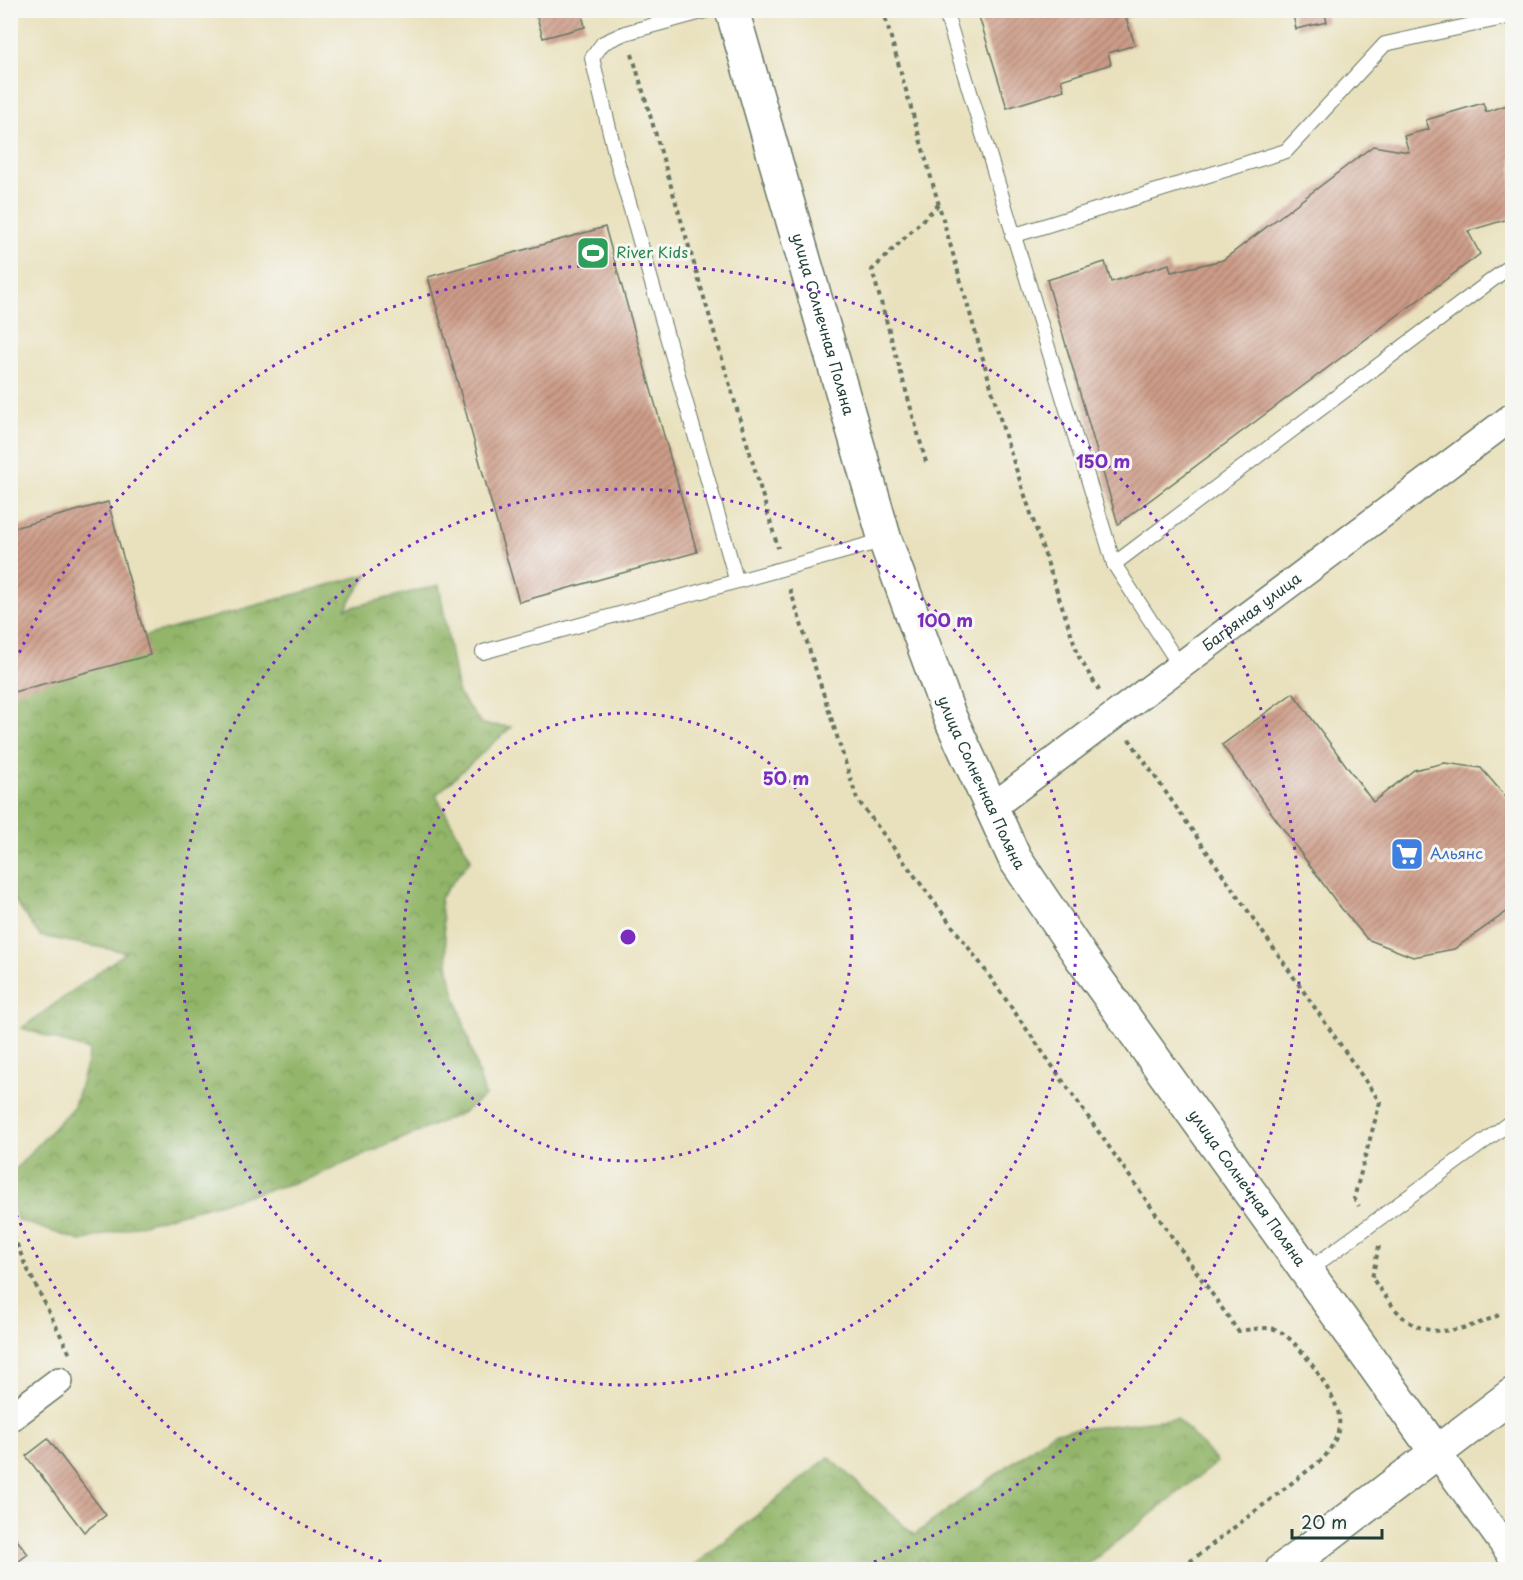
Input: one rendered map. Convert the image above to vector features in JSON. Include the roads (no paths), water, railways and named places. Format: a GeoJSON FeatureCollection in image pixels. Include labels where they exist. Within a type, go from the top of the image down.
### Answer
{"type":"FeatureCollection","features":[{"type":"Feature","properties":{"kind":"street","name":"улица Солнечная Поляна"},"geometry":{"type":"LineString","coordinates":[[732,10],[885,540],[949,715],[1015,859],[1081,957],[1437,1453]]}},
{"type":"Feature","properties":{"kind":"street","name":"Багряная улица"},"geometry":{"type":"LineString","coordinates":[[991,808],[1512,417]]}},
{"type":"Feature","properties":{"kind":"street"},"geometry":{"type":"LineString","coordinates":[[10,1418],[59,1381]]}},
{"type":"Feature","properties":{"kind":"street"},"geometry":{"type":"LineString","coordinates":[[1282,1569],[1512,1395]]}},
{"type":"Feature","properties":{"kind":"street"},"geometry":{"type":"LineString","coordinates":[[1437,1453],[1512,1556]]}},
{"type":"Feature","properties":{"kind":"lane"},"geometry":{"type":"LineString","coordinates":[[709,10],[625,33],[603,43],[592,58],[602,104],[736,579]]}},
{"type":"Feature","properties":{"kind":"lane"},"geometry":{"type":"LineString","coordinates":[[945,10],[1012,236],[1114,564],[1180,666]]}},
{"type":"Feature","properties":{"kind":"lane"},"geometry":{"type":"LineString","coordinates":[[1012,236],[1286,151],[1385,44],[1512,16]]}},
{"type":"Feature","properties":{"kind":"lane"},"geometry":{"type":"LineString","coordinates":[[1114,564],[1512,265]]}},
{"type":"Feature","properties":{"kind":"lane"},"geometry":{"type":"LineString","coordinates":[[483,652],[736,579],[885,540]]}},
{"type":"Feature","properties":{"kind":"lane"},"geometry":{"type":"LineString","coordinates":[[1306,1272],[1512,1121]]}},
{"type":"Feature","properties":{"kind":"place","name":"River Kids"},"geometry":{"type":"Point","coordinates":[593,253]}},
{"type":"Feature","properties":{"kind":"place","name":"Альянс"},"geometry":{"type":"Point","coordinates":[1407,854]}}]}
